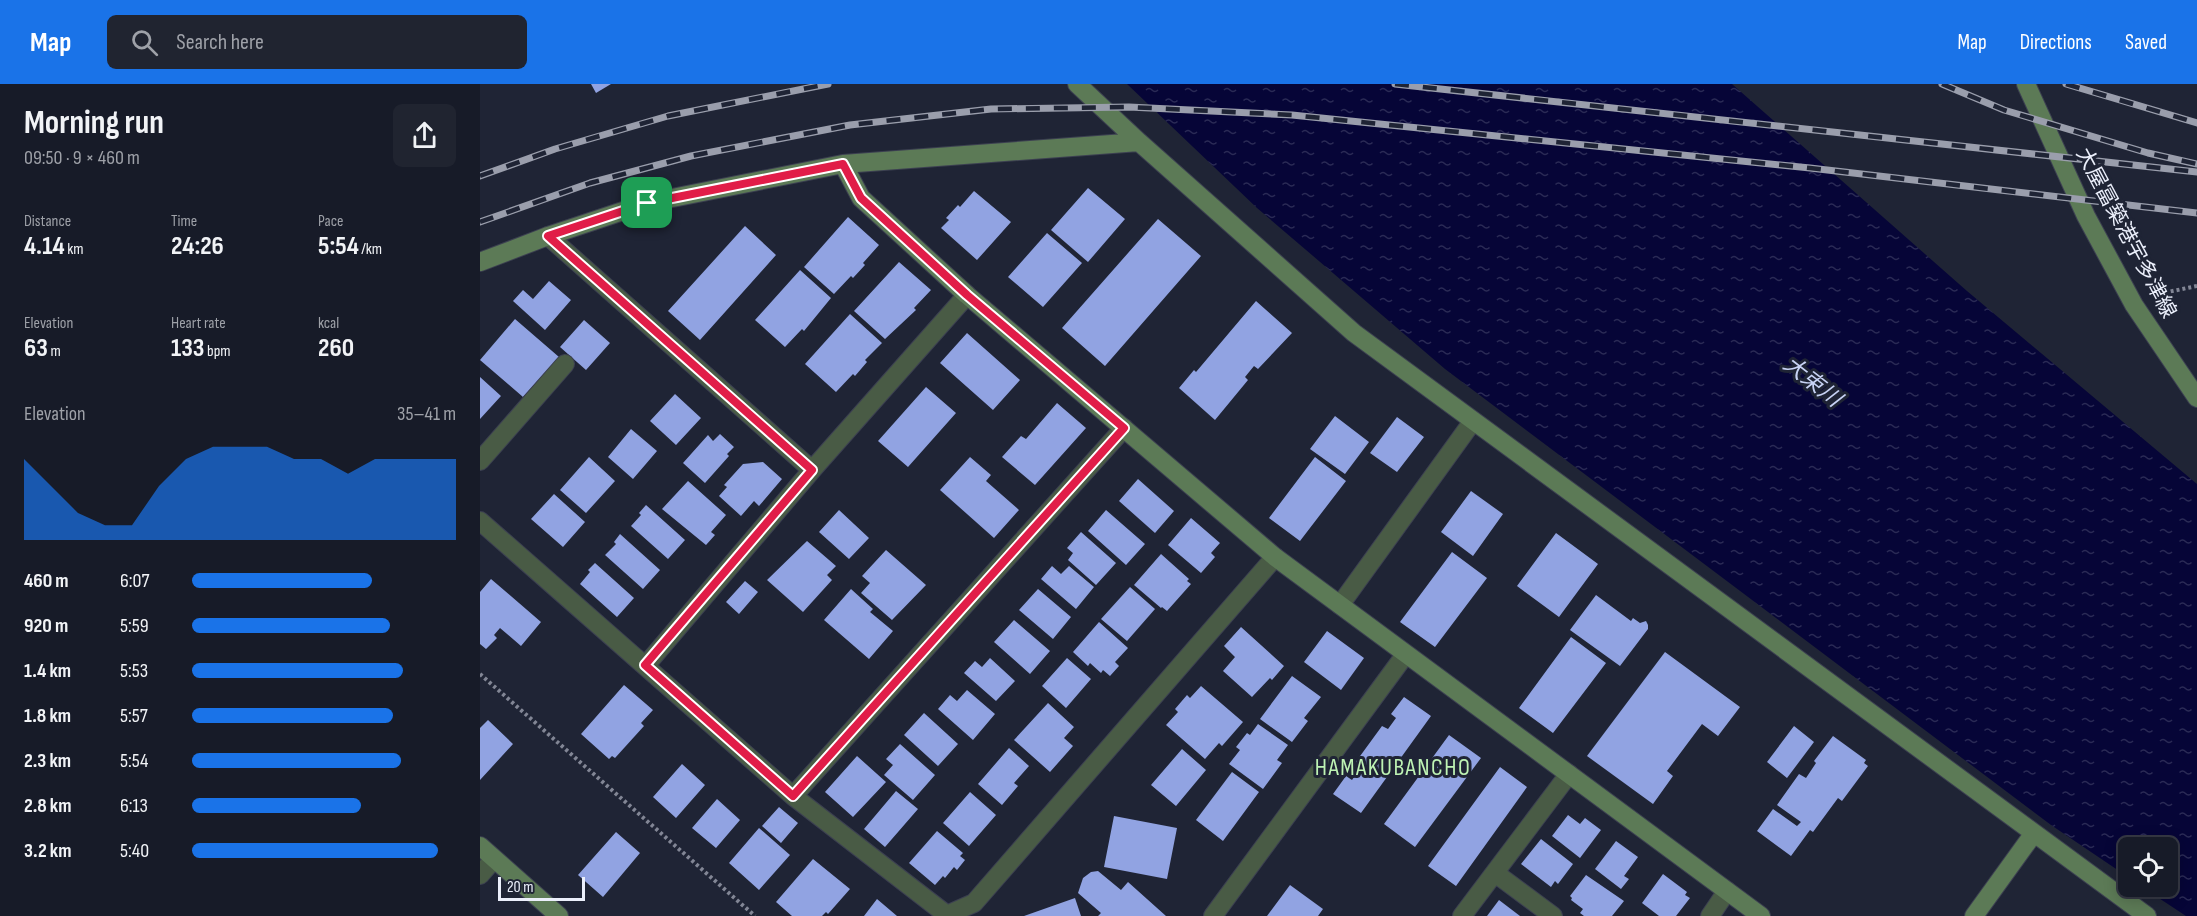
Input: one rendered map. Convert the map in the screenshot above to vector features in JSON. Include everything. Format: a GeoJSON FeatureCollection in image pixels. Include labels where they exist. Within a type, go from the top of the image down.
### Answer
{"type":"FeatureCollection","features":[{"type":"Feature","properties":{"kind":"street"},"geometry":{"type":"LineString","coordinates":[[1077,84],[1354,333],[2147,916]]}},
{"type":"Feature","properties":{"kind":"street","name":"大屋冨築港宇多津線"},"geometry":{"type":"LineString","coordinates":[[2026,84],[2086,216],[2134,305],[2197,398]]}},
{"type":"Feature","properties":{"kind":"street"},"geometry":{"type":"LineString","coordinates":[[480,262],[548,236],[647,203],[843,164],[1139,142]]}},
{"type":"Feature","properties":{"kind":"street"},"geometry":{"type":"LineString","coordinates":[[843,164],[861,198],[967,295],[1275,557],[1761,916]]}},
{"type":"Feature","properties":{"kind":"street"},"geometry":{"type":"LineString","coordinates":[[548,236],[812,470]]}},
{"type":"Feature","properties":{"kind":"street"},"geometry":{"type":"LineString","coordinates":[[645,665],[812,470],[967,295]]}},
{"type":"Feature","properties":{"kind":"street"},"geometry":{"type":"LineString","coordinates":[[480,461],[566,364]]}},
{"type":"Feature","properties":{"kind":"street"},"geometry":{"type":"LineString","coordinates":[[1340,605],[1473,421]]}},
{"type":"Feature","properties":{"kind":"street"},"geometry":{"type":"LineString","coordinates":[[793,796],[1124,428]]}},
{"type":"Feature","properties":{"kind":"street"},"geometry":{"type":"LineString","coordinates":[[480,521],[793,796],[947,915],[974,903],[1275,557]]}},
{"type":"Feature","properties":{"kind":"street"},"geometry":{"type":"LineString","coordinates":[[1213,916],[1405,655]]}},
{"type":"Feature","properties":{"kind":"street"},"geometry":{"type":"LineString","coordinates":[[1462,916],[1569,774]]}},
{"type":"Feature","properties":{"kind":"street"},"geometry":{"type":"LineString","coordinates":[[1974,916],[2034,833]]}},
{"type":"Feature","properties":{"kind":"street"},"geometry":{"type":"LineString","coordinates":[[480,846],[559,916]]}},
{"type":"Feature","properties":{"kind":"street"},"geometry":{"type":"LineString","coordinates":[[480,875],[494,859]]}},
{"type":"Feature","properties":{"kind":"street"},"geometry":{"type":"LineString","coordinates":[[1494,873],[1553,916]]}},
{"type":"Feature","properties":{"kind":"street"},"geometry":{"type":"LineString","coordinates":[[1710,916],[1727,891]]}},
{"type":"Feature","properties":{"kind":"path"},"geometry":{"type":"LineString","coordinates":[[2153,295],[2197,286]]}},
{"type":"Feature","properties":{"kind":"path"},"geometry":{"type":"LineString","coordinates":[[480,674],[755,916]]}},
{"type":"Feature","properties":{"kind":"water","name":"大束川"},"geometry":{"type":"Polygon","coordinates":[[[1127,84],[1732,84],[1967,291],[2197,484],[2197,916],[2186,916],[2157,897],[2178,897],[2178,837],[2118,837],[2118,870],[2051,825],[1445,369],[1257,208],[1127,84]]]}},
{"type":"Feature","properties":{"kind":"building"},"geometry":{"type":"Polygon","coordinates":[[[591,84],[611,84],[596,93],[591,84]]]}},
{"type":"Feature","properties":{"kind":"building"},"geometry":{"type":"Polygon","coordinates":[[[1088,188],[1125,219],[1088,262],[1051,230],[1088,188]]]}},
{"type":"Feature","properties":{"kind":"building"},"geometry":{"type":"Polygon","coordinates":[[[974,191],[1011,222],[977,260],[941,228],[949,220],[946,218],[974,191]]]}},
{"type":"Feature","properties":{"kind":"building"},"geometry":{"type":"Polygon","coordinates":[[[848,217],[879,245],[863,263],[865,265],[834,294],[804,267],[848,217]]]}},
{"type":"Feature","properties":{"kind":"building"},"geometry":{"type":"Polygon","coordinates":[[[1158,219],[1201,256],[1105,366],[1062,328],[1158,219]]]}},
{"type":"Feature","properties":{"kind":"building"},"geometry":{"type":"Polygon","coordinates":[[[745,226],[776,255],[700,340],[668,311],[745,226]]]}},
{"type":"Feature","properties":{"kind":"building"},"geometry":{"type":"Polygon","coordinates":[[[1047,233],[1082,263],[1043,307],[1008,277],[1047,233]]]}},
{"type":"Feature","properties":{"kind":"building"},"geometry":{"type":"Polygon","coordinates":[[[899,262],[931,290],[914,308],[916,310],[885,339],[854,311],[899,262]]]}},
{"type":"Feature","properties":{"kind":"building"},"geometry":{"type":"Polygon","coordinates":[[[800,270],[831,298],[804,331],[802,329],[785,347],[755,320],[800,270]]]}},
{"type":"Feature","properties":{"kind":"building"},"geometry":{"type":"Polygon","coordinates":[[[549,281],[571,300],[545,330],[513,301],[523,290],[533,299],[549,281]]]}},
{"type":"Feature","properties":{"kind":"building"},"geometry":{"type":"Polygon","coordinates":[[[1256,301],[1292,333],[1258,369],[1254,366],[1245,377],[1248,380],[1215,420],[1179,388],[1194,370],[1196,372],[1256,301]]]}},
{"type":"Feature","properties":{"kind":"building"},"geometry":{"type":"Polygon","coordinates":[[[850,314],[882,343],[865,360],[867,362],[855,376],[853,374],[836,392],[805,364],[850,314]]]}},
{"type":"Feature","properties":{"kind":"building"},"geometry":{"type":"Polygon","coordinates":[[[515,319],[559,357],[523,397],[480,360],[515,319]]]}},
{"type":"Feature","properties":{"kind":"building"},"geometry":{"type":"Polygon","coordinates":[[[584,320],[610,343],[586,370],[560,347],[584,320]]]}},
{"type":"Feature","properties":{"kind":"building"},"geometry":{"type":"Polygon","coordinates":[[[967,333],[1020,380],[993,410],[940,363],[967,333]]]}},
{"type":"Feature","properties":{"kind":"building"},"geometry":{"type":"Polygon","coordinates":[[[480,377],[501,396],[480,419],[480,377]]]}},
{"type":"Feature","properties":{"kind":"building"},"geometry":{"type":"Polygon","coordinates":[[[926,387],[956,413],[908,467],[878,441],[926,387]]]}},
{"type":"Feature","properties":{"kind":"building"},"geometry":{"type":"Polygon","coordinates":[[[675,394],[701,418],[676,445],[650,421],[675,394]]]}},
{"type":"Feature","properties":{"kind":"building"},"geometry":{"type":"Polygon","coordinates":[[[1057,403],[1086,428],[1035,485],[1002,457],[1021,436],[1026,439],[1057,403]]]}},
{"type":"Feature","properties":{"kind":"building"},"geometry":{"type":"Polygon","coordinates":[[[1335,416],[1369,442],[1345,474],[1310,449],[1335,416]]]}},
{"type":"Feature","properties":{"kind":"building"},"geometry":{"type":"Polygon","coordinates":[[[1397,417],[1424,437],[1397,472],[1370,453],[1397,417]]]}},
{"type":"Feature","properties":{"kind":"building"},"geometry":{"type":"Polygon","coordinates":[[[631,429],[657,451],[633,479],[608,457],[631,429]]]}},
{"type":"Feature","properties":{"kind":"building"},"geometry":{"type":"Polygon","coordinates":[[[720,434],[734,447],[705,483],[683,463],[708,435],[713,441],[720,434]]]}},
{"type":"Feature","properties":{"kind":"building"},"geometry":{"type":"Polygon","coordinates":[[[589,457],[615,481],[586,513],[560,490],[589,457]]]}},
{"type":"Feature","properties":{"kind":"building"},"geometry":{"type":"Polygon","coordinates":[[[970,457],[991,475],[986,481],[1019,510],[994,538],[940,490],[970,457]]]}},
{"type":"Feature","properties":{"kind":"building"},"geometry":{"type":"Polygon","coordinates":[[[1315,457],[1346,481],[1300,541],[1269,518],[1315,457]]]}},
{"type":"Feature","properties":{"kind":"building"},"geometry":{"type":"Polygon","coordinates":[[[763,462],[782,479],[759,506],[754,501],[741,516],[719,496],[727,487],[724,485],[743,464],[763,462]]]}},
{"type":"Feature","properties":{"kind":"building"},"geometry":{"type":"Polygon","coordinates":[[[1138,479],[1174,511],[1155,533],[1119,501],[1138,479]]]}},
{"type":"Feature","properties":{"kind":"building"},"geometry":{"type":"Polygon","coordinates":[[[688,481],[726,515],[711,532],[715,535],[706,545],[662,509],[688,481]]]}},
{"type":"Feature","properties":{"kind":"building"},"geometry":{"type":"Polygon","coordinates":[[[1471,491],[1503,514],[1473,556],[1441,532],[1471,491]]]}},
{"type":"Feature","properties":{"kind":"building"},"geometry":{"type":"Polygon","coordinates":[[[554,494],[585,522],[563,547],[531,519],[554,494]]]}},
{"type":"Feature","properties":{"kind":"building"},"geometry":{"type":"Polygon","coordinates":[[[646,505],[685,540],[668,559],[631,526],[646,505]]]}},
{"type":"Feature","properties":{"kind":"building"},"geometry":{"type":"Polygon","coordinates":[[[839,510],[869,538],[849,559],[819,532],[839,510]]]}},
{"type":"Feature","properties":{"kind":"building"},"geometry":{"type":"Polygon","coordinates":[[[1106,510],[1145,544],[1126,565],[1088,531],[1106,510]]]}},
{"type":"Feature","properties":{"kind":"building"},"geometry":{"type":"Polygon","coordinates":[[[1191,518],[1220,543],[1211,553],[1215,557],[1201,573],[1168,545],[1191,518]]]}},
{"type":"Feature","properties":{"kind":"building"},"geometry":{"type":"Polygon","coordinates":[[[1081,532],[1116,563],[1096,585],[1068,560],[1073,553],[1067,548],[1081,532]]]}},
{"type":"Feature","properties":{"kind":"building"},"geometry":{"type":"Polygon","coordinates":[[[1556,533],[1598,564],[1559,617],[1517,586],[1556,533]]]}},
{"type":"Feature","properties":{"kind":"building"},"geometry":{"type":"Polygon","coordinates":[[[620,534],[660,570],[643,589],[605,555],[616,544],[614,542],[620,534]]]}},
{"type":"Feature","properties":{"kind":"building"},"geometry":{"type":"Polygon","coordinates":[[[807,541],[836,566],[827,575],[832,580],[803,612],[767,580],[807,541]]]}},
{"type":"Feature","properties":{"kind":"building"},"geometry":{"type":"Polygon","coordinates":[[[886,550],[926,585],[892,620],[861,593],[870,583],[862,576],[886,550]]]}},
{"type":"Feature","properties":{"kind":"building"},"geometry":{"type":"Polygon","coordinates":[[[1452,552],[1487,578],[1435,647],[1400,622],[1452,552]]]}},
{"type":"Feature","properties":{"kind":"building"},"geometry":{"type":"Polygon","coordinates":[[[1161,554],[1189,579],[1187,581],[1191,584],[1167,611],[1134,585],[1161,554]]]}},
{"type":"Feature","properties":{"kind":"building"},"geometry":{"type":"Polygon","coordinates":[[[595,563],[634,598],[617,617],[580,584],[595,563]]]}},
{"type":"Feature","properties":{"kind":"building"},"geometry":{"type":"Polygon","coordinates":[[[1052,566],[1061,574],[1069,566],[1094,587],[1076,609],[1041,579],[1052,566]]]}},
{"type":"Feature","properties":{"kind":"building"},"geometry":{"type":"Polygon","coordinates":[[[491,579],[541,622],[521,646],[500,628],[494,635],[497,638],[486,649],[480,644],[480,592],[491,579]]]}},
{"type":"Feature","properties":{"kind":"building"},"geometry":{"type":"Polygon","coordinates":[[[745,581],[758,592],[739,614],[726,602],[745,581]]]}},
{"type":"Feature","properties":{"kind":"building"},"geometry":{"type":"Polygon","coordinates":[[[1130,587],[1155,609],[1127,641],[1101,619],[1130,587]]]}},
{"type":"Feature","properties":{"kind":"building"},"geometry":{"type":"Polygon","coordinates":[[[851,589],[873,609],[870,612],[893,631],[869,659],[824,620],[851,589]]]}},
{"type":"Feature","properties":{"kind":"building"},"geometry":{"type":"Polygon","coordinates":[[[1038,589],[1071,617],[1053,639],[1019,610],[1038,589]]]}},
{"type":"Feature","properties":{"kind":"building"},"geometry":{"type":"Polygon","coordinates":[[[1596,595],[1631,621],[1633,618],[1640,623],[1646,621],[1648,625],[1648,629],[1620,666],[1570,630],[1596,595]]]}},
{"type":"Feature","properties":{"kind":"building"},"geometry":{"type":"Polygon","coordinates":[[[1014,620],[1050,651],[1030,674],[994,642],[1014,620]]]}},
{"type":"Feature","properties":{"kind":"building"},"geometry":{"type":"Polygon","coordinates":[[[1099,622],[1128,648],[1115,662],[1119,666],[1110,676],[1103,670],[1101,673],[1090,663],[1088,666],[1073,652],[1099,622]]]}},
{"type":"Feature","properties":{"kind":"building"},"geometry":{"type":"Polygon","coordinates":[[[1241,627],[1284,666],[1252,697],[1223,671],[1235,657],[1224,646],[1241,627]]]}},
{"type":"Feature","properties":{"kind":"building"},"geometry":{"type":"Polygon","coordinates":[[[1327,631],[1364,658],[1341,690],[1304,662],[1327,631]]]}},
{"type":"Feature","properties":{"kind":"building"},"geometry":{"type":"Polygon","coordinates":[[[1571,637],[1606,663],[1553,733],[1519,708],[1571,637]]]}},
{"type":"Feature","properties":{"kind":"building"},"geometry":{"type":"Polygon","coordinates":[[[1665,652],[1740,707],[1718,736],[1702,724],[1667,771],[1673,776],[1653,804],[1587,756],[1665,652]]]}},
{"type":"Feature","properties":{"kind":"building"},"geometry":{"type":"Polygon","coordinates":[[[990,658],[1015,681],[996,701],[964,673],[975,661],[982,667],[990,658]]]}},
{"type":"Feature","properties":{"kind":"building"},"geometry":{"type":"Polygon","coordinates":[[[1067,658],[1091,679],[1066,708],[1042,686],[1067,658]]]}},
{"type":"Feature","properties":{"kind":"building"},"geometry":{"type":"Polygon","coordinates":[[[1292,676],[1321,697],[1304,718],[1308,721],[1292,742],[1260,719],[1292,676]]]}},
{"type":"Feature","properties":{"kind":"building"},"geometry":{"type":"Polygon","coordinates":[[[624,685],[653,710],[641,723],[644,726],[615,758],[612,756],[609,759],[581,734],[624,685]]]}},
{"type":"Feature","properties":{"kind":"building"},"geometry":{"type":"Polygon","coordinates":[[[1201,686],[1243,722],[1222,746],[1219,743],[1205,759],[1166,725],[1178,712],[1175,709],[1187,695],[1190,698],[1201,686]]]}},
{"type":"Feature","properties":{"kind":"building"},"geometry":{"type":"Polygon","coordinates":[[[967,690],[995,714],[973,740],[938,709],[950,695],[957,701],[967,690]]]}},
{"type":"Feature","properties":{"kind":"building"},"geometry":{"type":"Polygon","coordinates":[[[1404,697],[1431,716],[1361,813],[1333,794],[1346,776],[1352,780],[1361,767],[1355,763],[1382,726],[1388,729],[1396,718],[1391,714],[1404,697]]]}},
{"type":"Feature","properties":{"kind":"building"},"geometry":{"type":"Polygon","coordinates":[[[1048,703],[1074,727],[1064,738],[1073,746],[1050,772],[1014,740],[1048,703]]]}},
{"type":"Feature","properties":{"kind":"building"},"geometry":{"type":"Polygon","coordinates":[[[924,713],[958,744],[938,766],[904,735],[924,713]]]}},
{"type":"Feature","properties":{"kind":"building"},"geometry":{"type":"Polygon","coordinates":[[[488,720],[513,744],[480,780],[480,728],[488,720]]]}},
{"type":"Feature","properties":{"kind":"building"},"geometry":{"type":"Polygon","coordinates":[[[1258,724],[1288,745],[1277,760],[1282,763],[1263,789],[1229,764],[1240,750],[1236,747],[1247,733],[1250,735],[1258,724]]]}},
{"type":"Feature","properties":{"kind":"building"},"geometry":{"type":"Polygon","coordinates":[[[1794,726],[1814,742],[1787,778],[1767,762],[1794,726]]]}},
{"type":"Feature","properties":{"kind":"building"},"geometry":{"type":"Polygon","coordinates":[[[1449,735],[1481,758],[1415,847],[1384,824],[1449,735]]]}},
{"type":"Feature","properties":{"kind":"building"},"geometry":{"type":"Polygon","coordinates":[[[1833,736],[1866,760],[1864,763],[1868,766],[1842,801],[1838,798],[1813,832],[1810,830],[1791,856],[1757,831],[1773,809],[1797,826],[1801,822],[1777,805],[1799,774],[1806,778],[1816,763],[1814,761],[1833,736]]]}},
{"type":"Feature","properties":{"kind":"building"},"geometry":{"type":"Polygon","coordinates":[[[900,744],[935,775],[913,800],[884,775],[893,765],[886,759],[900,744]]]}},
{"type":"Feature","properties":{"kind":"building"},"geometry":{"type":"Polygon","coordinates":[[[1009,748],[1029,766],[1014,783],[1018,786],[1002,805],[978,784],[1009,748]]]}},
{"type":"Feature","properties":{"kind":"building"},"geometry":{"type":"Polygon","coordinates":[[[1182,749],[1206,770],[1176,806],[1151,785],[1182,749]]]}},
{"type":"Feature","properties":{"kind":"building"},"geometry":{"type":"Polygon","coordinates":[[[857,756],[886,782],[853,817],[825,792],[857,756]]]}},
{"type":"Feature","properties":{"kind":"building"},"geometry":{"type":"Polygon","coordinates":[[[682,764],[705,785],[676,818],[653,797],[682,764]]]}},
{"type":"Feature","properties":{"kind":"building"},"geometry":{"type":"Polygon","coordinates":[[[1500,767],[1527,787],[1456,886],[1428,866],[1500,767]]]}},
{"type":"Feature","properties":{"kind":"building"},"geometry":{"type":"Polygon","coordinates":[[[1232,772],[1259,792],[1223,841],[1196,820],[1232,772]]]}},
{"type":"Feature","properties":{"kind":"building"},"geometry":{"type":"Polygon","coordinates":[[[896,791],[918,809],[885,847],[864,829],[896,791]]]}},
{"type":"Feature","properties":{"kind":"building"},"geometry":{"type":"Polygon","coordinates":[[[970,792],[996,815],[969,846],[943,823],[970,792]]]}},
{"type":"Feature","properties":{"kind":"building"},"geometry":{"type":"Polygon","coordinates":[[[717,799],[740,820],[716,848],[692,828],[717,799]]]}},
{"type":"Feature","properties":{"kind":"building"},"geometry":{"type":"Polygon","coordinates":[[[779,807],[798,823],[781,843],[762,826],[779,807]]]}},
{"type":"Feature","properties":{"kind":"building"},"geometry":{"type":"Polygon","coordinates":[[[1568,815],[1580,824],[1585,818],[1601,830],[1580,858],[1552,836],[1568,815]]]}},
{"type":"Feature","properties":{"kind":"building"},"geometry":{"type":"Polygon","coordinates":[[[1114,816],[1177,828],[1167,879],[1104,867],[1114,816]]]}},
{"type":"Feature","properties":{"kind":"building"},"geometry":{"type":"Polygon","coordinates":[[[759,828],[790,855],[759,890],[729,863],[759,828]]]}},
{"type":"Feature","properties":{"kind":"building"},"geometry":{"type":"Polygon","coordinates":[[[937,831],[963,853],[960,856],[965,860],[957,870],[954,867],[935,885],[909,863],[937,831]]]}},
{"type":"Feature","properties":{"kind":"building"},"geometry":{"type":"Polygon","coordinates":[[[616,832],[640,853],[603,897],[578,875],[616,832]]]}},
{"type":"Feature","properties":{"kind":"building"},"geometry":{"type":"Polygon","coordinates":[[[1541,839],[1573,864],[1558,884],[1555,881],[1551,887],[1521,864],[1541,839]]]}},
{"type":"Feature","properties":{"kind":"building"},"geometry":{"type":"Polygon","coordinates":[[[1616,841],[1638,857],[1624,876],[1629,879],[1621,889],[1595,869],[1616,841]]]}},
{"type":"Feature","properties":{"kind":"building"},"geometry":{"type":"Polygon","coordinates":[[[813,859],[850,889],[828,914],[826,912],[822,916],[792,916],[776,902],[813,859]]]}},
{"type":"Feature","properties":{"kind":"building"},"geometry":{"type":"Polygon","coordinates":[[[1098,871],[1121,890],[1128,882],[1166,916],[1098,916],[1101,913],[1078,893],[1083,878],[1091,872],[1098,871]]]}},
{"type":"Feature","properties":{"kind":"building"},"geometry":{"type":"Polygon","coordinates":[[[1663,874],[1687,892],[1685,895],[1690,898],[1676,916],[1659,916],[1642,903],[1663,874]]]}},
{"type":"Feature","properties":{"kind":"building"},"geometry":{"type":"Polygon","coordinates":[[[1586,875],[1624,901],[1612,916],[1584,916],[1580,913],[1583,909],[1571,900],[1570,896],[1586,875]]]}},
{"type":"Feature","properties":{"kind":"building"},"geometry":{"type":"Polygon","coordinates":[[[1290,885],[1323,909],[1318,916],[1267,916],[1290,885]]]}},
{"type":"Feature","properties":{"kind":"building"},"geometry":{"type":"Polygon","coordinates":[[[1075,898],[1081,916],[1024,916],[1075,898]]]}},
{"type":"Feature","properties":{"kind":"building"},"geometry":{"type":"Polygon","coordinates":[[[877,899],[897,916],[864,916],[877,899]]]}},
{"type":"Feature","properties":{"kind":"building"},"geometry":{"type":"Polygon","coordinates":[[[1499,900],[1520,916],[1487,916],[1499,900]]]}},
{"type":"Feature","properties":{"kind":"railway"},"geometry":{"type":"LineString","coordinates":[[480,176],[555,149],[668,116],[828,84]]}},
{"type":"Feature","properties":{"kind":"railway"},"geometry":{"type":"LineString","coordinates":[[1395,84],[2197,172]]}},
{"type":"Feature","properties":{"kind":"railway"},"geometry":{"type":"LineString","coordinates":[[1942,84],[2004,110],[2148,153],[2197,164]]}},
{"type":"Feature","properties":{"kind":"railway"},"geometry":{"type":"LineString","coordinates":[[2066,84],[2197,123]]}},
{"type":"Feature","properties":{"kind":"railway"},"geometry":{"type":"LineString","coordinates":[[480,222],[590,183],[691,156],[850,125],[991,109],[1129,107],[1292,115],[1810,168],[2197,213]]}},
{"type":"Feature","properties":{"kind":"district","name":"HAMAKUBANCHO"},"geometry":{"type":"Point","coordinates":[1393,767]}},
{"type":"Feature","properties":{"kind":"route"},"geometry":{"type":"LineString","coordinates":[[843,164],[861,198],[967,295],[1124,428],[793,796],[645,665],[812,470],[548,236],[647,203],[843,164]]}}]}
